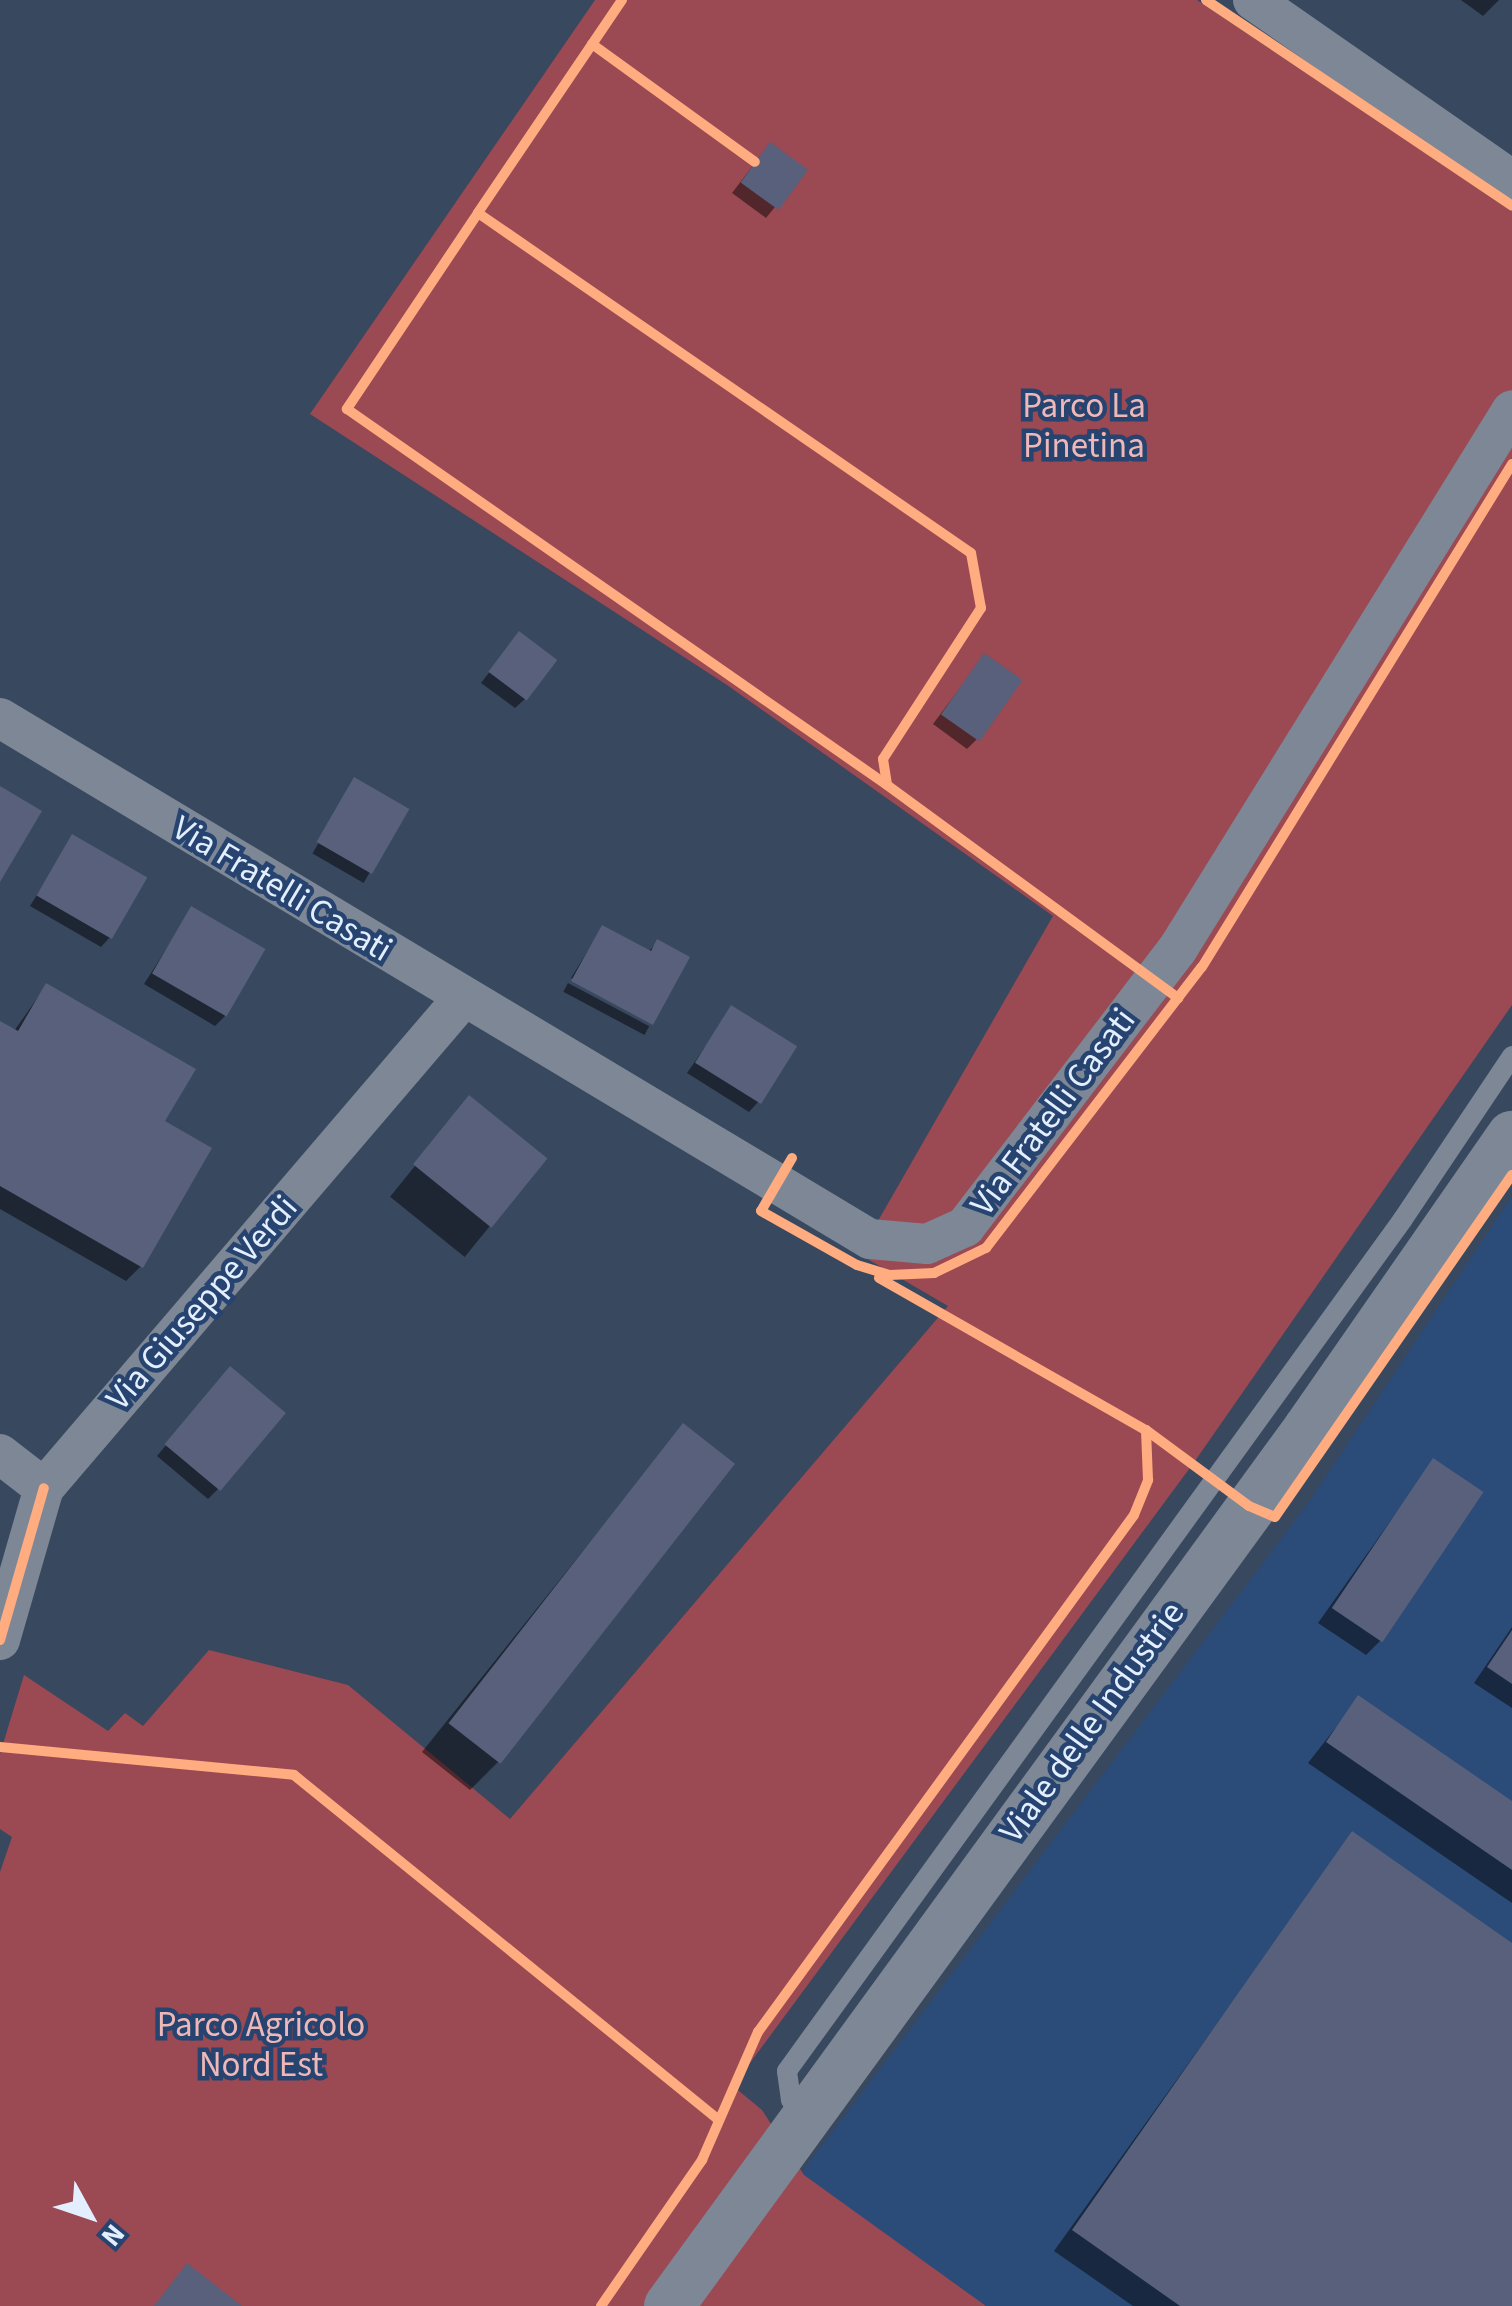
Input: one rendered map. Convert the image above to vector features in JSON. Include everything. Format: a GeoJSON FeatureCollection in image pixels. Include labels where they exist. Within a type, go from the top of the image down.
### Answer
{"type":"FeatureCollection","features":[{"type":"Feature","properties":{"kind":"street"},"geometry":{"type":"LineString","coordinates":[[1253,0],[1512,180]]}},
{"type":"Feature","properties":{"kind":"street","name":"Via Fratelli Casati"},"geometry":{"type":"LineString","coordinates":[[0,718],[870,1239],[906,1246],[956,1234],[1178,950],[1512,410]]}},
{"type":"Feature","properties":{"kind":"street","name":"Via Giuseppe Verdi"},"geometry":{"type":"LineString","coordinates":[[3,1615],[44,1488],[463,998]]}},
{"type":"Feature","properties":{"kind":"street","name":"Viale delle Industrie"},"geometry":{"type":"LineString","coordinates":[[669,2306],[806,2116],[1422,1231],[1512,1136]]}},
{"type":"Feature","properties":{"kind":"street"},"geometry":{"type":"LineString","coordinates":[[0,1454],[44,1488]]}},
{"type":"Feature","properties":{"kind":"lane"},"geometry":{"type":"LineString","coordinates":[[1422,1231],[1512,1056]]}},
{"type":"Feature","properties":{"kind":"shaded area"},"geometry":{"type":"Polygon","coordinates":[[[1512,1196],[1512,2306],[986,2306],[799,2176],[1309,1502],[1512,1196]]]}},
{"type":"Feature","properties":{"kind":"green space","name":"Parco La Pinetina"},"geometry":{"type":"Polygon","coordinates":[[[595,0],[1197,0],[1512,211],[1512,1005],[1195,1461],[733,2086],[762,2110],[804,2175],[986,2306],[0,2306],[0,1872],[12,1837],[0,1829],[0,1754],[24,1675],[108,1731],[125,1713],[143,1726],[209,1650],[348,1685],[510,1819],[948,1306],[859,1254],[1053,916],[727,685],[310,414],[595,0]]]}},
{"type":"Feature","properties":{"kind":"building"},"geometry":{"type":"Polygon","coordinates":[[[770,142],[808,170],[779,210],[741,182],[770,142]]]}},
{"type":"Feature","properties":{"kind":"building"},"geometry":{"type":"Polygon","coordinates":[[[519,631],[557,660],[527,701],[488,672],[519,631]]]}},
{"type":"Feature","properties":{"kind":"building"},"geometry":{"type":"Polygon","coordinates":[[[984,653],[1023,680],[979,741],[941,714],[984,653]]]}},
{"type":"Feature","properties":{"kind":"building"},"geometry":{"type":"Polygon","coordinates":[[[354,777],[409,809],[372,874],[316,842],[354,777]]]}},
{"type":"Feature","properties":{"kind":"building"},"geometry":{"type":"Polygon","coordinates":[[[0,786],[42,811],[0,882],[0,786]]]}},
{"type":"Feature","properties":{"kind":"building"},"geometry":{"type":"Polygon","coordinates":[[[72,834],[147,878],[112,939],[36,895],[72,834]]]}},
{"type":"Feature","properties":{"kind":"building"},"geometry":{"type":"Polygon","coordinates":[[[191,906],[265,949],[226,1017],[152,974],[191,906]]]}},
{"type":"Feature","properties":{"kind":"building"},"geometry":{"type":"Polygon","coordinates":[[[602,925],[651,951],[657,939],[690,957],[653,1025],[571,981],[602,925]]]}},
{"type":"Feature","properties":{"kind":"building"},"geometry":{"type":"Polygon","coordinates":[[[46,983],[196,1069],[165,1121],[212,1148],[143,1268],[0,1186],[0,1021],[18,1031],[46,983]]]}},
{"type":"Feature","properties":{"kind":"building"},"geometry":{"type":"Polygon","coordinates":[[[731,1005],[797,1046],[761,1104],[695,1063],[731,1005]]]}},
{"type":"Feature","properties":{"kind":"building"},"geometry":{"type":"Polygon","coordinates":[[[469,1095],[547,1159],[491,1228],[413,1164],[469,1095]]]}},
{"type":"Feature","properties":{"kind":"building"},"geometry":{"type":"Polygon","coordinates":[[[230,1366],[286,1413],[220,1491],[164,1444],[230,1366]]]}},
{"type":"Feature","properties":{"kind":"building"},"geometry":{"type":"Polygon","coordinates":[[[683,1423],[735,1464],[500,1764],[448,1723],[683,1423]]]}},
{"type":"Feature","properties":{"kind":"building"},"geometry":{"type":"Polygon","coordinates":[[[1433,1458],[1484,1492],[1382,1642],[1332,1608],[1433,1458]]]}},
{"type":"Feature","properties":{"kind":"building"},"geometry":{"type":"Polygon","coordinates":[[[1512,1630],[1512,1684],[1487,1667],[1512,1630]]]}},
{"type":"Feature","properties":{"kind":"building"},"geometry":{"type":"Polygon","coordinates":[[[1358,1695],[1512,1801],[1512,1870],[1326,1742],[1358,1695]]]}},
{"type":"Feature","properties":{"kind":"building"},"geometry":{"type":"Polygon","coordinates":[[[1352,1831],[1512,1943],[1512,2306],[1180,2306],[1072,2230],[1352,1831]]]}},
{"type":"Feature","properties":{"kind":"building"},"geometry":{"type":"Polygon","coordinates":[[[187,2263],[242,2306],[154,2306],[187,2263]]]}},
{"type":"Feature","properties":{"kind":"cycle path"},"geometry":{"type":"LineString","coordinates":[[622,0],[478,213],[971,553],[981,608],[883,759],[887,785],[1178,998]]}},
{"type":"Feature","properties":{"kind":"cycle path"},"geometry":{"type":"LineString","coordinates":[[1206,0],[1512,206]]}},
{"type":"Feature","properties":{"kind":"cycle path"},"geometry":{"type":"LineString","coordinates":[[592,44],[755,162]]}},
{"type":"Feature","properties":{"kind":"cycle path"},"geometry":{"type":"LineString","coordinates":[[478,213],[347,409],[887,785]]}},
{"type":"Feature","properties":{"kind":"cycle path"},"geometry":{"type":"LineString","coordinates":[[792,1158],[761,1211],[857,1265],[890,1275],[934,1273],[986,1248],[1202,967],[1512,464]]}},
{"type":"Feature","properties":{"kind":"cycle path"},"geometry":{"type":"LineString","coordinates":[[879,1278],[1146,1430],[1249,1506],[1275,1517],[1512,1175]]}},
{"type":"Feature","properties":{"kind":"cycle path"},"geometry":{"type":"LineString","coordinates":[[601,2306],[702,2160],[758,2032],[1134,1515],[1148,1480],[1146,1430]]}},
{"type":"Feature","properties":{"kind":"cycle path"},"geometry":{"type":"LineString","coordinates":[[0,1640],[44,1488]]}},
{"type":"Feature","properties":{"kind":"cycle path"},"geometry":{"type":"LineString","coordinates":[[0,1747],[294,1775],[719,2120]]}},
{"type":"Feature","properties":{"kind":"park label","name":"Parco Agricolo Nord Est"},"geometry":{"type":"Point","coordinates":[261,2045]}}]}
